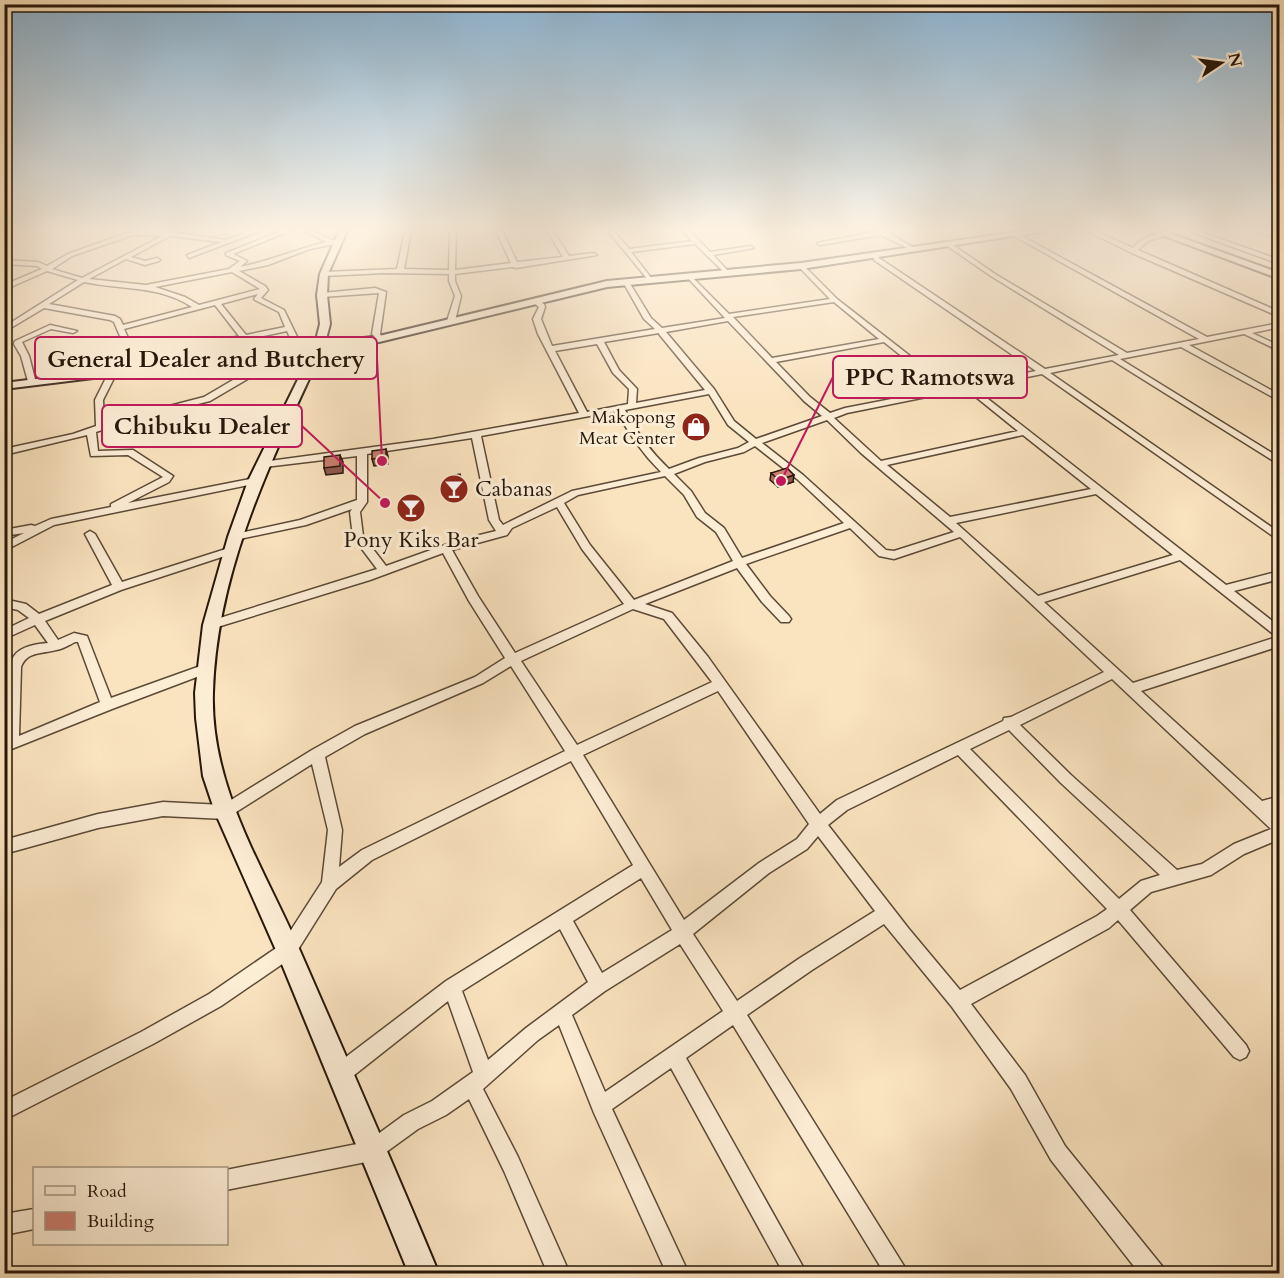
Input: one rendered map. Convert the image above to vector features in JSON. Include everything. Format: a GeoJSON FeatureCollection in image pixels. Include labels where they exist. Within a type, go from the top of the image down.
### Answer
{"type":"FeatureCollection","features":[{"type":"Feature","properties":{"kind":"street"},"geometry":{"type":"LineString","coordinates":[[4,330],[69,291]]}},
{"type":"Feature","properties":{"kind":"street"},"geometry":{"type":"LineString","coordinates":[[159,291],[178,296],[197,307]]}},
{"type":"Feature","properties":{"kind":"street"},"geometry":{"type":"LineString","coordinates":[[120,328],[263,291]]}},
{"type":"Feature","properties":{"kind":"street"},"geometry":{"type":"LineString","coordinates":[[264,291],[257,299],[282,311],[299,349]]}},
{"type":"Feature","properties":{"kind":"street"},"geometry":{"type":"LineString","coordinates":[[322,291],[325,324],[319,347],[260,473],[234,544],[212,625],[206,669],[205,718],[213,776],[225,812],[341,1073],[371,1151],[424,1274]]}},
{"type":"Feature","properties":{"kind":"street"},"geometry":{"type":"LineString","coordinates":[[322,295],[368,291]]}},
{"type":"Feature","properties":{"kind":"street"},"geometry":{"type":"LineString","coordinates":[[378,291],[383,292],[376,334],[379,339]]}},
{"type":"Feature","properties":{"kind":"street"},"geometry":{"type":"LineString","coordinates":[[451,321],[458,296],[456,291]]}},
{"type":"Feature","properties":{"kind":"street"},"geometry":{"type":"LineString","coordinates":[[4,386],[379,339],[571,291]]}},
{"type":"Feature","properties":{"kind":"street"},"geometry":{"type":"LineString","coordinates":[[631,291],[648,319],[662,332],[711,391],[731,423],[800,477],[879,550],[888,555],[962,532]]}},
{"type":"Feature","properties":{"kind":"street"},"geometry":{"type":"LineString","coordinates":[[703,291],[845,435],[962,532],[1280,827]]}},
{"type":"Feature","properties":{"kind":"street"},"geometry":{"type":"LineString","coordinates":[[826,291],[884,340],[949,390]]}},
{"type":"Feature","properties":{"kind":"street"},"geometry":{"type":"LineString","coordinates":[[923,291],[1280,538]]}},
{"type":"Feature","properties":{"kind":"street"},"geometry":{"type":"LineString","coordinates":[[1019,291],[1125,355]]}},
{"type":"Feature","properties":{"kind":"street"},"geometry":{"type":"LineString","coordinates":[[1117,291],[1207,340]]}},
{"type":"Feature","properties":{"kind":"street"},"geometry":{"type":"LineString","coordinates":[[1224,291],[1280,315]]}},
{"type":"Feature","properties":{"kind":"street"},"geometry":{"type":"LineString","coordinates":[[533,300],[542,307],[537,319],[542,334],[585,416]]}},
{"type":"Feature","properties":{"kind":"street"},"geometry":{"type":"LineString","coordinates":[[551,349],[662,332],[835,300]]}},
{"type":"Feature","properties":{"kind":"street"},"geometry":{"type":"LineString","coordinates":[[217,303],[224,314],[246,337],[257,354]]}},
{"type":"Feature","properties":{"kind":"street"},"geometry":{"type":"LineString","coordinates":[[46,306],[105,315],[117,321],[138,368]]}},
{"type":"Feature","properties":{"kind":"street"},"geometry":{"type":"LineString","coordinates":[[212,625],[446,549],[503,533],[508,526],[575,493],[667,473],[702,460],[741,450],[756,442],[853,409],[1280,326]]}},
{"type":"Feature","properties":{"kind":"street"},"geometry":{"type":"LineString","coordinates":[[32,383],[25,356],[15,340],[50,327],[73,331]]}},
{"type":"Feature","properties":{"kind":"street"},"geometry":{"type":"LineString","coordinates":[[138,368],[246,337],[289,328]]}},
{"type":"Feature","properties":{"kind":"street"},"geometry":{"type":"LineString","coordinates":[[1245,332],[1280,350]]}},
{"type":"Feature","properties":{"kind":"street"},"geometry":{"type":"LineString","coordinates":[[770,361],[884,340]]}},
{"type":"Feature","properties":{"kind":"street"},"geometry":{"type":"LineString","coordinates":[[599,341],[616,371],[633,389],[632,406]]}},
{"type":"Feature","properties":{"kind":"street"},"geometry":{"type":"LineString","coordinates":[[1181,344],[1277,396]]}},
{"type":"Feature","properties":{"kind":"street"},"geometry":{"type":"LineString","coordinates":[[4,452],[207,399],[253,372],[274,352]]}},
{"type":"Feature","properties":{"kind":"street"},"geometry":{"type":"LineString","coordinates":[[1112,357],[1280,462]]}},
{"type":"Feature","properties":{"kind":"street"},"geometry":{"type":"LineString","coordinates":[[109,510],[166,480],[168,476],[130,452],[94,454],[99,400],[113,372]]}},
{"type":"Feature","properties":{"kind":"street"},"geometry":{"type":"LineString","coordinates":[[967,386],[1280,634]]}},
{"type":"Feature","properties":{"kind":"street"},"geometry":{"type":"LineString","coordinates":[[4,533],[44,526],[73,516],[109,510],[260,473],[362,452],[585,416],[711,391]]}},
{"type":"Feature","properties":{"kind":"street"},"geometry":{"type":"LineString","coordinates":[[620,408],[639,441],[688,493],[702,517],[718,528],[739,563],[766,599],[785,619]]}},
{"type":"Feature","properties":{"kind":"street"},"geometry":{"type":"LineString","coordinates":[[879,464],[1024,432]]}},
{"type":"Feature","properties":{"kind":"street"},"geometry":{"type":"LineString","coordinates":[[476,435],[494,520],[503,533]]}},
{"type":"Feature","properties":{"kind":"street"},"geometry":{"type":"LineString","coordinates":[[362,452],[362,502],[355,512],[358,537],[384,571]]}},
{"type":"Feature","properties":{"kind":"street"},"geometry":{"type":"LineString","coordinates":[[948,521],[1100,490]]}},
{"type":"Feature","properties":{"kind":"street"},"geometry":{"type":"LineString","coordinates":[[558,501],[614,586],[632,605],[657,610],[676,623],[819,824],[886,913],[958,1001],[1025,1093],[1058,1153],[1154,1274]]}},
{"type":"Feature","properties":{"kind":"street"},"geometry":{"type":"LineString","coordinates":[[4,635],[38,618],[118,585],[362,502]]}},
{"type":"Feature","properties":{"kind":"street"},"geometry":{"type":"LineString","coordinates":[[4,847],[98,821],[163,809],[225,812],[317,754],[360,730],[479,680],[513,659],[632,605],[739,563],[851,524]]}},
{"type":"Feature","properties":{"kind":"street"},"geometry":{"type":"LineString","coordinates":[[4,548],[44,526]]}},
{"type":"Feature","properties":{"kind":"street"},"geometry":{"type":"LineString","coordinates":[[90,534],[118,585]]}},
{"type":"Feature","properties":{"kind":"street"},"geometry":{"type":"LineString","coordinates":[[446,549],[473,598],[574,753],[682,932],[898,1274]]}},
{"type":"Feature","properties":{"kind":"street"},"geometry":{"type":"LineString","coordinates":[[1035,601],[1182,556]]}},
{"type":"Feature","properties":{"kind":"street"},"geometry":{"type":"LineString","coordinates":[[1224,590],[1280,575]]}},
{"type":"Feature","properties":{"kind":"street"},"geometry":{"type":"LineString","coordinates":[[4,603],[18,604],[38,618],[56,646]]}},
{"type":"Feature","properties":{"kind":"street"},"geometry":{"type":"LineString","coordinates":[[107,705],[83,639],[75,637],[56,646],[33,649],[17,660],[8,746],[107,705],[206,669]]}},
{"type":"Feature","properties":{"kind":"street"},"geometry":{"type":"LineString","coordinates":[[1131,689],[1280,641]]}},
{"type":"Feature","properties":{"kind":"street"},"geometry":{"type":"LineString","coordinates":[[228,1180],[371,1151],[411,1122],[439,1108],[478,1081],[532,1034],[599,985],[667,944],[764,868],[802,844],[819,824],[842,806],[1009,722],[1114,673]]}},
{"type":"Feature","properties":{"kind":"street"},"geometry":{"type":"LineString","coordinates":[[4,1111],[147,1038],[215,1000],[288,950],[330,884],[367,855],[574,753],[721,684]]}},
{"type":"Feature","properties":{"kind":"street"},"geometry":{"type":"LineString","coordinates":[[1009,722],[1066,779],[1174,878]]}},
{"type":"Feature","properties":{"kind":"street"},"geometry":{"type":"LineString","coordinates":[[959,747],[1120,911],[1240,1051]]}},
{"type":"Feature","properties":{"kind":"street"},"geometry":{"type":"LineString","coordinates":[[317,754],[335,830],[330,884]]}},
{"type":"Feature","properties":{"kind":"street"},"geometry":{"type":"LineString","coordinates":[[1259,808],[1280,802]]}},
{"type":"Feature","properties":{"kind":"street"},"geometry":{"type":"LineString","coordinates":[[958,1001],[1103,922],[1120,911],[1147,886],[1206,870],[1239,849],[1280,832]]}},
{"type":"Feature","properties":{"kind":"street"},"geometry":{"type":"LineString","coordinates":[[341,1073],[452,987],[643,868]]}},
{"type":"Feature","properties":{"kind":"street"},"geometry":{"type":"LineString","coordinates":[[601,1106],[886,913]]}},
{"type":"Feature","properties":{"kind":"street"},"geometry":{"type":"LineString","coordinates":[[562,918],[599,985]]}},
{"type":"Feature","properties":{"kind":"street"},"geometry":{"type":"LineString","coordinates":[[452,987],[478,1081],[559,1274]]}},
{"type":"Feature","properties":{"kind":"street"},"geometry":{"type":"LineString","coordinates":[[562,1012],[601,1106],[678,1274]]}},
{"type":"Feature","properties":{"kind":"street"},"geometry":{"type":"LineString","coordinates":[[674,1055],[796,1274]]}},
{"type":"Feature","properties":{"kind":"street"},"geometry":{"type":"LineString","coordinates":[[4,1226],[33,1219]]}},
{"type":"Feature","properties":{"kind":"building"},"geometry":{"type":"Polygon","coordinates":[[[386,449],[386,457],[372,459],[372,451],[386,449]]]}},
{"type":"Feature","properties":{"kind":"building"},"geometry":{"type":"Polygon","coordinates":[[[340,455],[340,466],[324,468],[324,457],[340,455]]]}},
{"type":"Feature","properties":{"kind":"building"},"geometry":{"type":"Polygon","coordinates":[[[787,468],[794,475],[779,480],[771,473],[787,468]]]}},
{"type":"Feature","properties":{"kind":"building"},"geometry":{"type":"Polygon","coordinates":[[[460,474],[463,486],[450,488],[449,476],[460,474]]]}},
{"type":"Feature","properties":{"kind":"place","name":"Makopong Meat Center"},"geometry":{"type":"Point","coordinates":[696,427]}},
{"type":"Feature","properties":{"kind":"place","name":"General Dealer and Butchery"},"geometry":{"type":"Point","coordinates":[382,461]}},
{"type":"Feature","properties":{"kind":"place","name":"PPC Ramotswa"},"geometry":{"type":"Point","coordinates":[781,481]}},
{"type":"Feature","properties":{"kind":"place","name":"Cabanas"},"geometry":{"type":"Point","coordinates":[454,489]}},
{"type":"Feature","properties":{"kind":"place","name":"Chibuku Dealer"},"geometry":{"type":"Point","coordinates":[385,503]}},
{"type":"Feature","properties":{"kind":"place","name":"Pony Kiks Bar"},"geometry":{"type":"Point","coordinates":[411,508]}}]}
